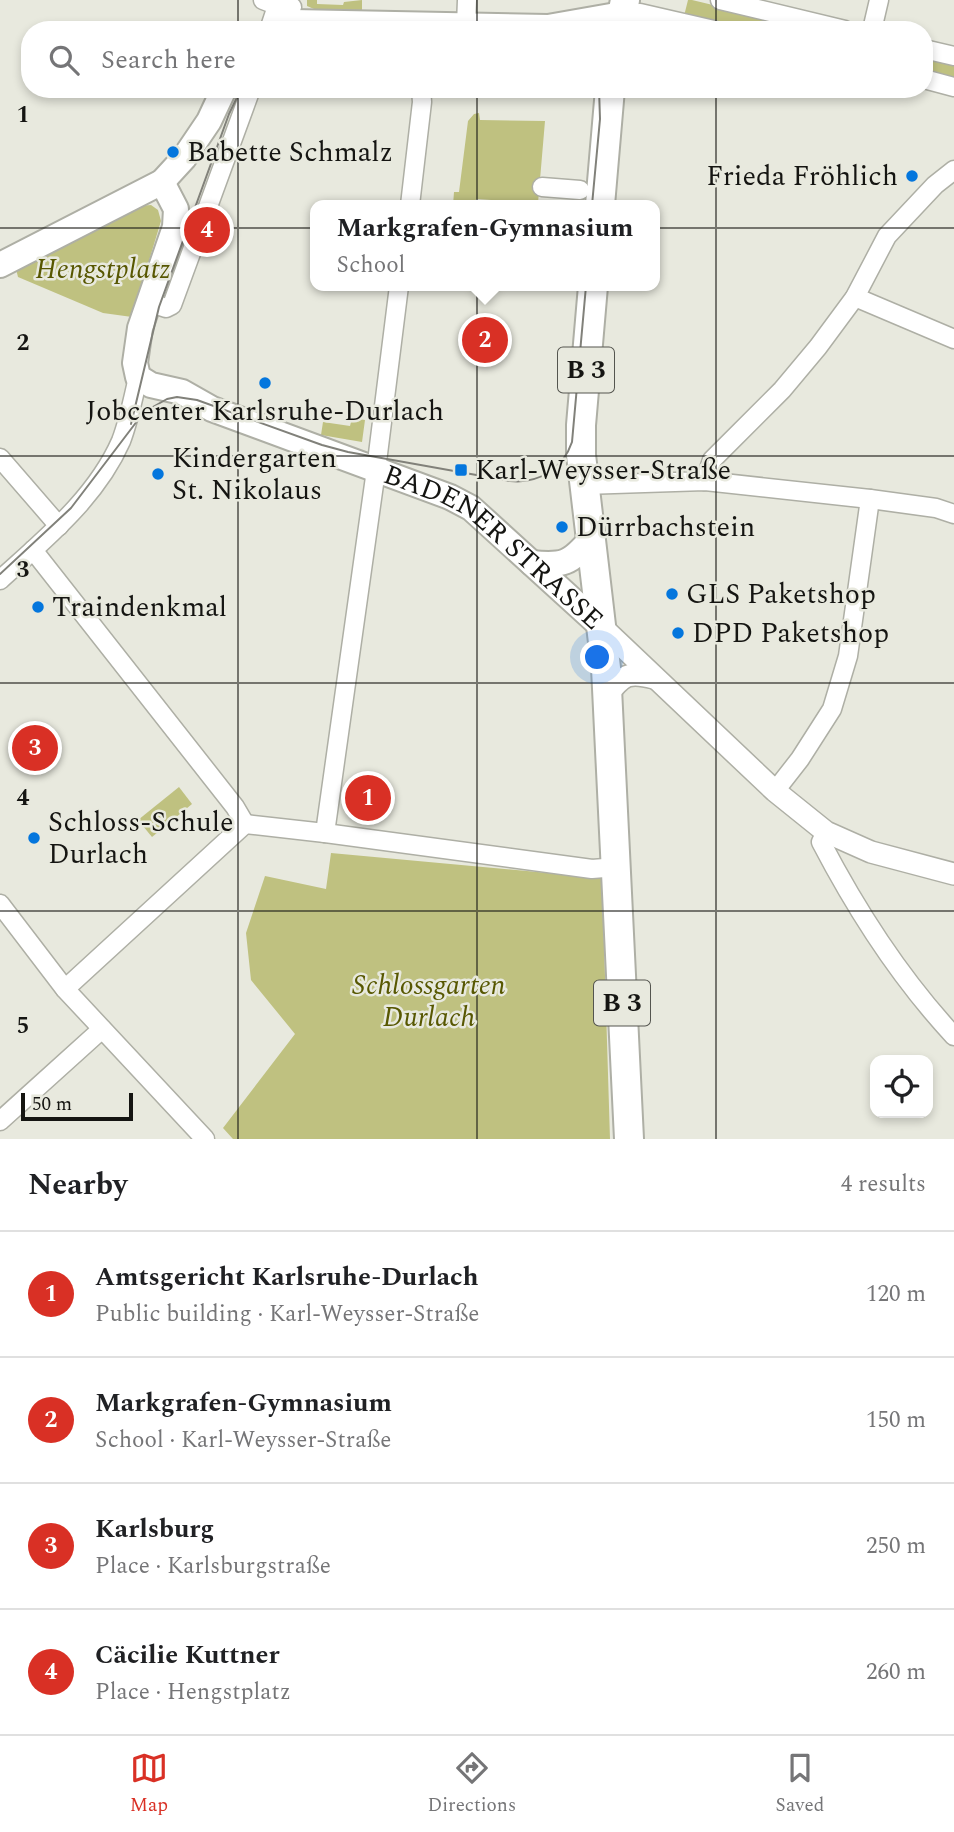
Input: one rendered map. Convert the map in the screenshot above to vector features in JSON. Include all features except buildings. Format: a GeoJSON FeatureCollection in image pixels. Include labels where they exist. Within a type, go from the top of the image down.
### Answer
{"type":"FeatureCollection","features":[{"type":"Feature","properties":{"kind":"main road"},"geometry":{"type":"LineString","coordinates":[[280,12],[409,21]]}},
{"type":"Feature","properties":{"kind":"main road"},"geometry":{"type":"LineString","coordinates":[[592,21],[622,15]]}},
{"type":"Feature","properties":{"kind":"main road"},"geometry":{"type":"LineString","coordinates":[[0,265],[162,182],[184,158],[209,121],[220,98]]}},
{"type":"Feature","properties":{"kind":"main road"},"geometry":{"type":"LineString","coordinates":[[590,197],[608,98]]}},
{"type":"Feature","properties":{"kind":"main road"},"geometry":{"type":"LineString","coordinates":[[138,377],[135,363],[140,328],[176,227],[176,209],[162,182]]}},
{"type":"Feature","properties":{"kind":"main road","name":"B 3"},"geometry":{"type":"LineString","coordinates":[[593,291],[581,425],[584,485],[603,628]]}},
{"type":"Feature","properties":{"kind":"main road","name":"BADENER STRASSE"},"geometry":{"type":"LineString","coordinates":[[138,377],[151,385],[182,392],[212,409],[450,497],[471,508],[603,628],[629,1139]]}},
{"type":"Feature","properties":{"kind":"main road"},"geometry":{"type":"LineString","coordinates":[[532,563],[557,566],[578,555],[591,539]]}},
{"type":"Feature","properties":{"kind":"street"},"geometry":{"type":"LineString","coordinates":[[467,0],[467,21]]}},
{"type":"Feature","properties":{"kind":"street"},"geometry":{"type":"LineString","coordinates":[[720,0],[808,21]]}},
{"type":"Feature","properties":{"kind":"street"},"geometry":{"type":"LineString","coordinates":[[874,21],[879,0]]}},
{"type":"Feature","properties":{"kind":"street"},"geometry":{"type":"LineString","coordinates":[[622,15],[640,13],[675,21]]}},
{"type":"Feature","properties":{"kind":"street"},"geometry":{"type":"LineString","coordinates":[[933,51],[954,57]]}},
{"type":"Feature","properties":{"kind":"street"},"geometry":{"type":"LineString","coordinates":[[933,81],[954,87]]}},
{"type":"Feature","properties":{"kind":"street"},"geometry":{"type":"LineString","coordinates":[[148,302],[166,308],[172,305],[248,98]]}},
{"type":"Feature","properties":{"kind":"street"},"geometry":{"type":"LineString","coordinates":[[411,200],[422,98]]}},
{"type":"Feature","properties":{"kind":"street"},"geometry":{"type":"LineString","coordinates":[[705,481],[712,460],[782,390],[818,347],[855,297],[887,236],[954,170]]}},
{"type":"Feature","properties":{"kind":"street"},"geometry":{"type":"LineString","coordinates":[[542,187],[590,197]]}},
{"type":"Feature","properties":{"kind":"street"},"geometry":{"type":"LineString","coordinates":[[325,832],[398,291]]}},
{"type":"Feature","properties":{"kind":"street"},"geometry":{"type":"LineString","coordinates":[[855,297],[954,339]]}},
{"type":"Feature","properties":{"kind":"street"},"geometry":{"type":"LineString","coordinates":[[0,580],[59,526],[90,491],[112,457],[127,425],[138,377]]}},
{"type":"Feature","properties":{"kind":"street"},"geometry":{"type":"LineString","coordinates":[[0,458],[59,526]]}},
{"type":"Feature","properties":{"kind":"street"},"geometry":{"type":"LineString","coordinates":[[584,485],[705,481],[870,499],[936,508],[954,514]]}},
{"type":"Feature","properties":{"kind":"street"},"geometry":{"type":"LineString","coordinates":[[775,791],[800,759],[832,709],[848,656],[870,499]]}},
{"type":"Feature","properties":{"kind":"street"},"geometry":{"type":"LineString","coordinates":[[33,550],[235,807],[245,824]]}},
{"type":"Feature","properties":{"kind":"street"},"geometry":{"type":"LineString","coordinates":[[603,628],[775,791],[826,832],[872,852],[954,874]]}},
{"type":"Feature","properties":{"kind":"street"},"geometry":{"type":"LineString","coordinates":[[607,695],[623,677],[630,674],[654,678]]}},
{"type":"Feature","properties":{"kind":"street"},"geometry":{"type":"LineString","coordinates":[[65,989],[245,824],[325,832],[592,869],[617,867]]}},
{"type":"Feature","properties":{"kind":"street"},"geometry":{"type":"LineString","coordinates":[[826,832],[821,842],[887,955],[922,1002],[954,1036]]}},
{"type":"Feature","properties":{"kind":"street"},"geometry":{"type":"LineString","coordinates":[[0,904],[65,989],[205,1139]]}},
{"type":"Feature","properties":{"kind":"street"},"geometry":{"type":"LineString","coordinates":[[0,1121],[102,1029]]}},
{"type":"Feature","properties":{"kind":"green space"},"geometry":{"type":"Polygon","coordinates":[[[307,0],[317,0],[317,4],[343,5],[344,2],[362,0],[362,11],[321,12],[307,6],[307,0]]]}},
{"type":"Feature","properties":{"kind":"green space"},"geometry":{"type":"Polygon","coordinates":[[[688,0],[692,0],[780,21],[705,21],[684,16],[688,0]]]}},
{"type":"Feature","properties":{"kind":"green space"},"geometry":{"type":"Polygon","coordinates":[[[933,57],[954,62],[954,80],[933,75],[933,57]]]}},
{"type":"Feature","properties":{"kind":"green space"},"geometry":{"type":"Polygon","coordinates":[[[479,113],[480,120],[545,121],[538,200],[453,200],[454,192],[459,192],[468,121],[474,114],[479,113]]]}},
{"type":"Feature","properties":{"kind":"green space","name":"Hengstplatz"},"geometry":{"type":"Polygon","coordinates":[[[151,205],[158,210],[161,221],[132,317],[103,313],[18,277],[16,269],[138,206],[151,205]]]}},
{"type":"Feature","properties":{"kind":"green space"},"geometry":{"type":"Polygon","coordinates":[[[352,418],[365,420],[362,442],[321,435],[323,422],[350,426],[352,418]]]}},
{"type":"Feature","properties":{"kind":"green space"},"geometry":{"type":"Polygon","coordinates":[[[179,787],[192,804],[152,837],[138,820],[179,787]]]}},
{"type":"Feature","properties":{"kind":"green space","name":"Schlossgarten Durlach"},"geometry":{"type":"Polygon","coordinates":[[[331,853],[602,878],[610,1139],[233,1139],[223,1128],[295,1034],[251,980],[246,933],[265,876],[326,889],[331,853]]]}},
{"type":"Feature","properties":{"kind":"tram line"},"geometry":{"type":"LineString","coordinates":[[131,424],[159,307],[237,98]]}},
{"type":"Feature","properties":{"kind":"tram line"},"geometry":{"type":"LineString","coordinates":[[592,200],[600,119],[599,98]]}},
{"type":"Feature","properties":{"kind":"tram line"},"geometry":{"type":"LineString","coordinates":[[0,574],[71,508],[144,412],[167,399],[177,397],[197,400],[348,452],[510,481],[540,477],[556,467],[572,442],[586,291]]}},
{"type":"Feature","properties":{"kind":"place","name":"Babette Schmalz"},"geometry":{"type":"Point","coordinates":[173,152]}},
{"type":"Feature","properties":{"kind":"place","name":"Frieda Fröhlich"},"geometry":{"type":"Point","coordinates":[912,176]}},
{"type":"Feature","properties":{"kind":"place","name":"Cäcilie Kuttner"},"geometry":{"type":"Point","coordinates":[207,230]}},
{"type":"Feature","properties":{"kind":"place","name":"Markgrafen-Gymnasium"},"geometry":{"type":"Point","coordinates":[485,340]}},
{"type":"Feature","properties":{"kind":"place","name":"Jobcenter Karlsruhe-Durlach"},"geometry":{"type":"Point","coordinates":[265,383]}},
{"type":"Feature","properties":{"kind":"place","name":"Karl-Weysser-Straße"},"geometry":{"type":"Point","coordinates":[461,470]}},
{"type":"Feature","properties":{"kind":"place","name":"Kindergarten St. Nikolaus"},"geometry":{"type":"Point","coordinates":[158,474]}},
{"type":"Feature","properties":{"kind":"place","name":"Dürrbachstein"},"geometry":{"type":"Point","coordinates":[562,527]}},
{"type":"Feature","properties":{"kind":"place","name":"GLS Paketshop"},"geometry":{"type":"Point","coordinates":[672,594]}},
{"type":"Feature","properties":{"kind":"place","name":"Traindenkmal"},"geometry":{"type":"Point","coordinates":[38,607]}},
{"type":"Feature","properties":{"kind":"place","name":"DPD Paketshop"},"geometry":{"type":"Point","coordinates":[678,633]}},
{"type":"Feature","properties":{"kind":"place","name":"Karlsburg"},"geometry":{"type":"Point","coordinates":[35,748]}},
{"type":"Feature","properties":{"kind":"place","name":"Amtsgericht Karlsruhe-Durlach"},"geometry":{"type":"Point","coordinates":[368,798]}},
{"type":"Feature","properties":{"kind":"place","name":"Schloss-Schule Durlach"},"geometry":{"type":"Point","coordinates":[34,838]}}]}
